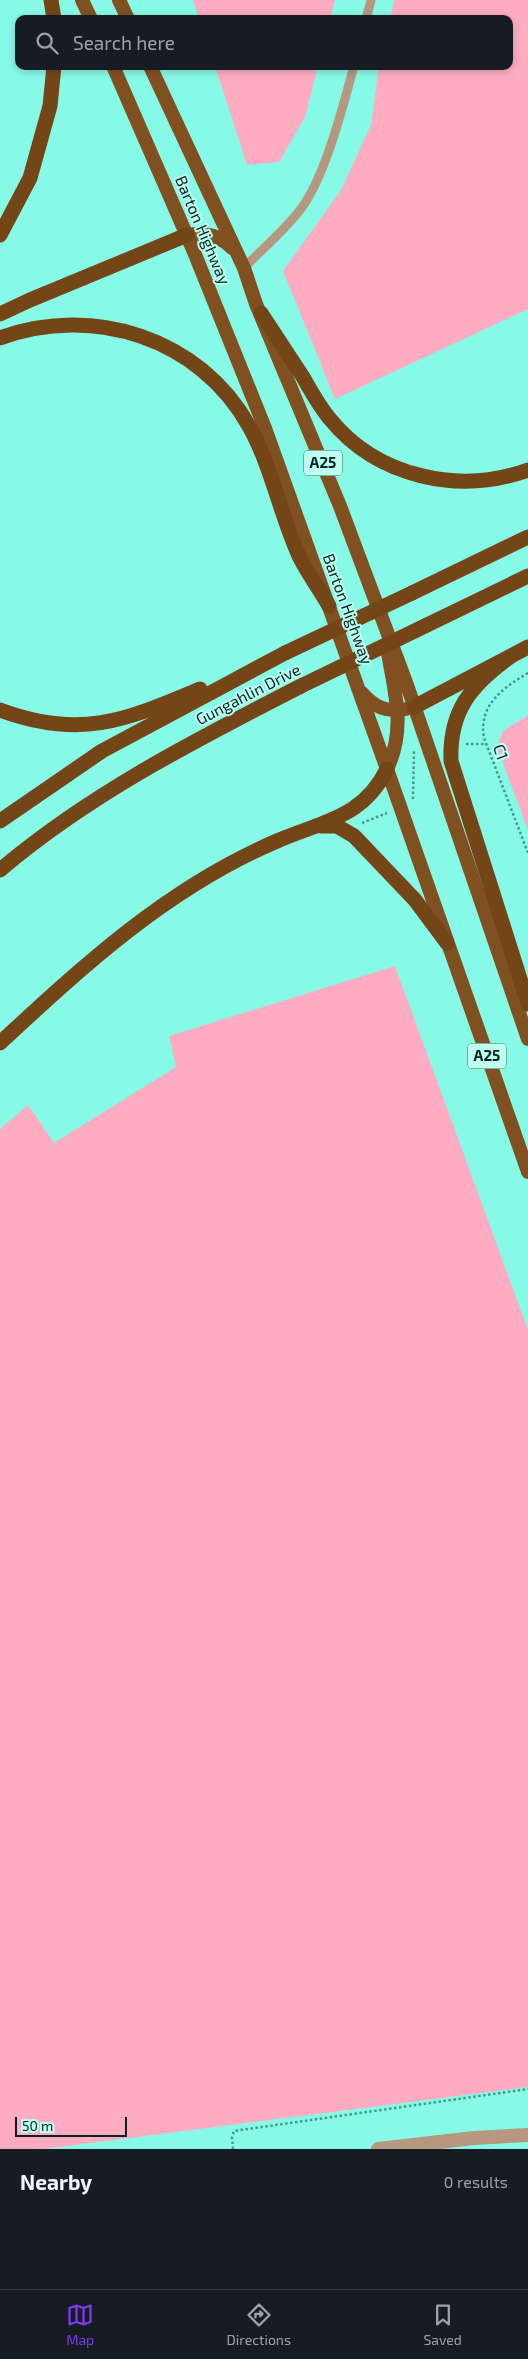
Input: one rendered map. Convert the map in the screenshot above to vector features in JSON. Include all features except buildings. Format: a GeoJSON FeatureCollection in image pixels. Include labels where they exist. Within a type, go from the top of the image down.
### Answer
{"type":"FeatureCollection","features":[{"type":"Feature","properties":{"kind":"highway"},"geometry":{"type":"LineString","coordinates":[[51,0],[53,15]]}},
{"type":"Feature","properties":{"kind":"highway"},"geometry":{"type":"LineString","coordinates":[[82,0],[89,15]]}},
{"type":"Feature","properties":{"kind":"highway"},"geometry":{"type":"LineString","coordinates":[[120,0],[126,15]]}},
{"type":"Feature","properties":{"kind":"highway"},"geometry":{"type":"LineString","coordinates":[[0,235],[30,178],[50,106],[54,70]]}},
{"type":"Feature","properties":{"kind":"highway","name":"Barton Highway"},"geometry":{"type":"LineString","coordinates":[[115,70],[187,235],[258,410],[387,769],[528,1172]]}},
{"type":"Feature","properties":{"kind":"highway","name":"Barton Highway"},"geometry":{"type":"LineString","coordinates":[[152,70],[241,262],[340,506],[414,707],[528,1039]]}},
{"type":"Feature","properties":{"kind":"highway"},"geometry":{"type":"LineString","coordinates":[[0,314],[38,296],[187,235],[207,234],[222,239],[232,247],[241,262]]}},
{"type":"Feature","properties":{"kind":"highway"},"geometry":{"type":"LineString","coordinates":[[261,313],[329,418],[347,437],[377,458],[413,473],[454,481],[495,479],[528,470]]}},
{"type":"Feature","properties":{"kind":"highway"},"geometry":{"type":"LineString","coordinates":[[0,338],[27,330],[56,325],[103,326],[132,332],[154,340],[186,357],[204,371],[231,399],[254,435],[300,558],[329,606]]}},
{"type":"Feature","properties":{"kind":"highway","name":"Gungahlin Drive"},"geometry":{"type":"LineString","coordinates":[[0,821],[102,751],[285,654],[528,537]]}},
{"type":"Feature","properties":{"kind":"highway","name":"Gungahlin Drive"},"geometry":{"type":"LineString","coordinates":[[0,870],[67,819],[122,782],[186,745],[301,686],[528,576]]}},
{"type":"Feature","properties":{"kind":"highway"},"geometry":{"type":"LineString","coordinates":[[0,1043],[109,944],[151,913],[228,864],[357,807],[374,793],[387,769],[398,739],[398,711],[380,615]]}},
{"type":"Feature","properties":{"kind":"highway"},"geometry":{"type":"LineString","coordinates":[[358,688],[367,699],[378,707],[398,711],[414,707],[528,646]]}},
{"type":"Feature","properties":{"kind":"highway"},"geometry":{"type":"LineString","coordinates":[[0,710],[31,720],[50,723],[88,724],[122,720],[285,654]]}},
{"type":"Feature","properties":{"kind":"highway"},"geometry":{"type":"LineString","coordinates":[[510,657],[486,675],[467,695],[457,716],[451,741],[452,770],[528,1004]]}},
{"type":"Feature","properties":{"kind":"highway"},"geometry":{"type":"LineString","coordinates":[[302,831],[327,826],[346,830],[408,891],[448,943]]}},
{"type":"Feature","properties":{"kind":"street"},"geometry":{"type":"LineString","coordinates":[[378,2149],[474,2138],[528,2135]]}},
{"type":"Feature","properties":{"kind":"lane"},"geometry":{"type":"LineString","coordinates":[[367,15],[371,0]]}},
{"type":"Feature","properties":{"kind":"lane"},"geometry":{"type":"LineString","coordinates":[[241,262],[301,209],[317,179],[336,129],[353,70]]}},
{"type":"Feature","properties":{"kind":"path","name":"C1"},"geometry":{"type":"LineString","coordinates":[[528,673],[502,690],[487,708],[483,721],[486,744],[528,853]]}},
{"type":"Feature","properties":{"kind":"path"},"geometry":{"type":"LineString","coordinates":[[451,741],[461,744],[486,744]]}},
{"type":"Feature","properties":{"kind":"path"},"geometry":{"type":"LineString","coordinates":[[346,830],[410,804],[413,800],[412,751],[426,743]]}},
{"type":"Feature","properties":{"kind":"path"},"geometry":{"type":"LineString","coordinates":[[233,2149],[232,2137],[234,2131],[528,2089]]}},
{"type":"Feature","properties":{"kind":"shaded area"},"geometry":{"type":"Polygon","coordinates":[[[193,0],[335,0],[331,15],[198,15],[193,0]]]}},
{"type":"Feature","properties":{"kind":"shaded area"},"geometry":{"type":"Polygon","coordinates":[[[394,0],[528,0],[528,309],[335,399],[283,271],[341,190],[371,125],[378,70],[513,70],[513,15],[391,15],[394,0]]]}},
{"type":"Feature","properties":{"kind":"shaded area"},"geometry":{"type":"Polygon","coordinates":[[[216,70],[317,70],[305,117],[279,162],[247,165],[216,70]]]}},
{"type":"Feature","properties":{"kind":"shaded area"},"geometry":{"type":"Polygon","coordinates":[[[528,715],[528,830],[497,747],[503,731],[528,715]]]}},
{"type":"Feature","properties":{"kind":"shaded area"},"geometry":{"type":"Polygon","coordinates":[[[395,966],[528,1330],[528,2087],[44,2149],[0,2149],[0,1129],[28,1105],[54,1143],[176,1067],[169,1036],[395,966]]]}}]}
